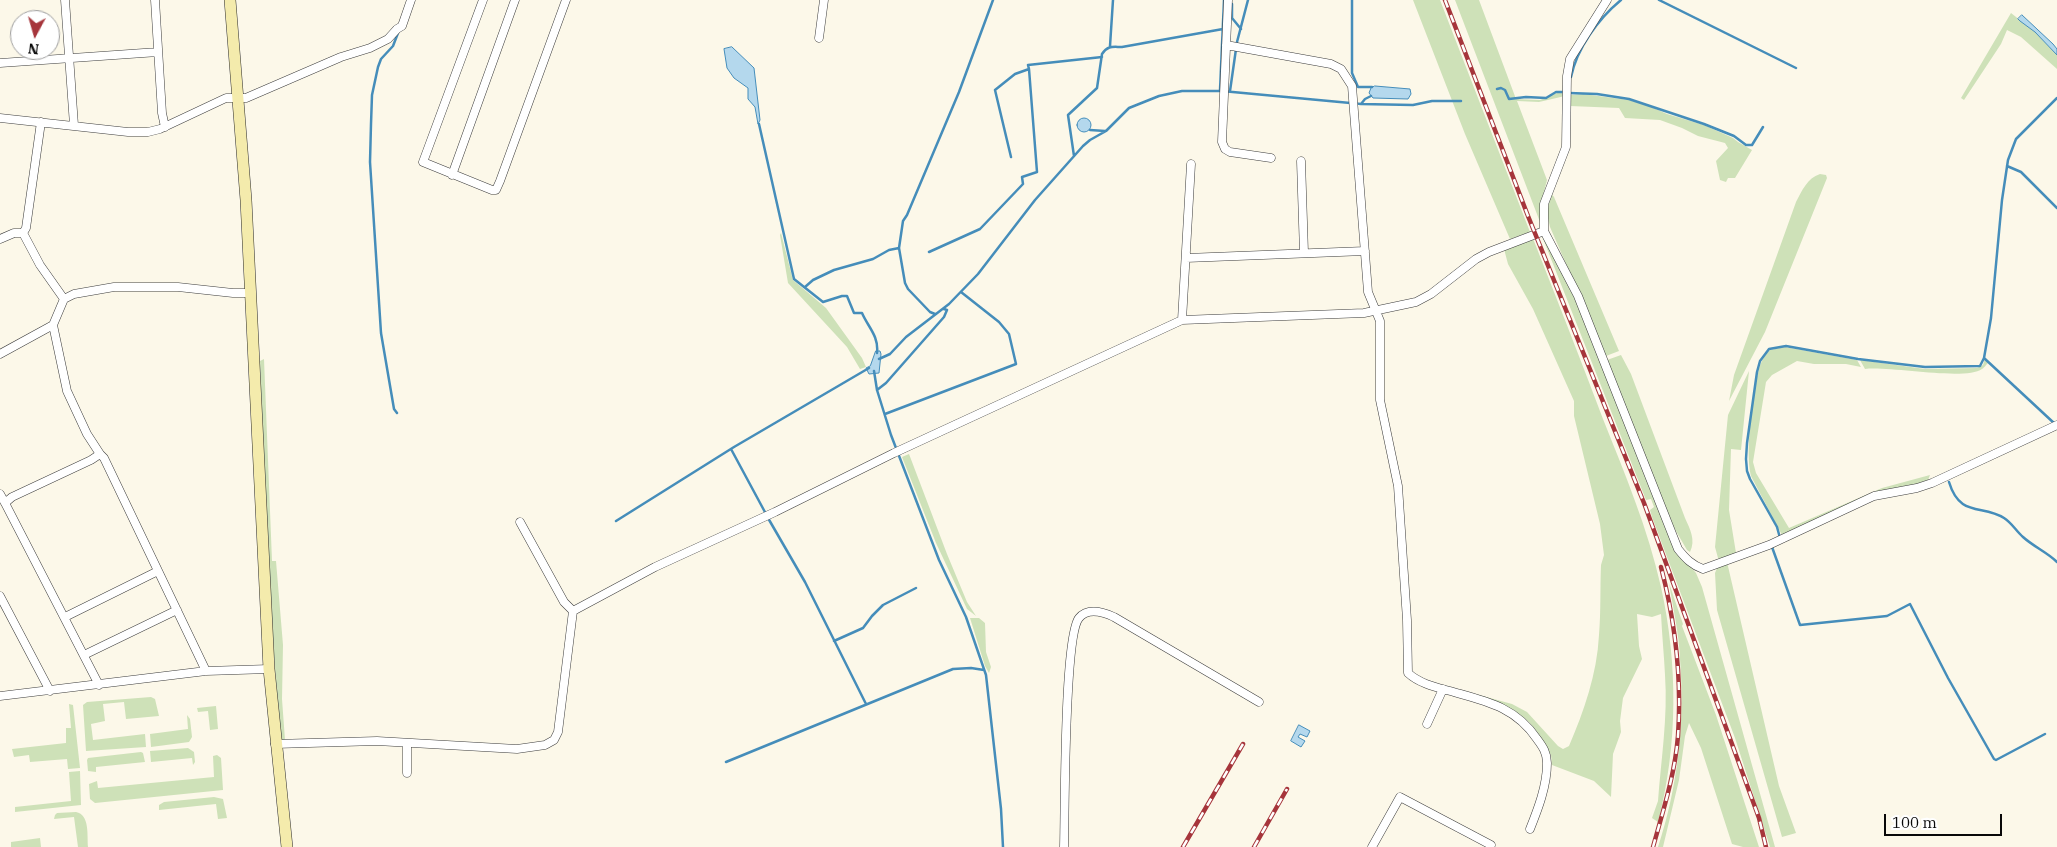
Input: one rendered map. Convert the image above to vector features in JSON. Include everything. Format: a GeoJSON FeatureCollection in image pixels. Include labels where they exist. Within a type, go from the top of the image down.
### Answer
{"type":"FeatureCollection","features":[{"type":"Feature","properties":{"kind":"main road"},"geometry":{"type":"LineString","coordinates":[[230,0],[251,293],[269,669],[287,847]]}},
{"type":"Feature","properties":{"kind":"street"},"geometry":{"type":"LineString","coordinates":[[65,0],[74,125]]}},
{"type":"Feature","properties":{"kind":"street"},"geometry":{"type":"LineString","coordinates":[[155,0],[162,113],[165,127]]}},
{"type":"Feature","properties":{"kind":"street"},"geometry":{"type":"LineString","coordinates":[[0,118],[128,132],[148,132],[165,127],[226,98],[246,98],[388,39],[402,26],[411,0]]}},
{"type":"Feature","properties":{"kind":"street"},"geometry":{"type":"LineString","coordinates":[[483,0],[424,162],[492,190],[496,190],[566,0]]}},
{"type":"Feature","properties":{"kind":"street"},"geometry":{"type":"LineString","coordinates":[[452,175],[515,0]]}},
{"type":"Feature","properties":{"kind":"street"},"geometry":{"type":"LineString","coordinates":[[819,38],[824,0]]}},
{"type":"Feature","properties":{"kind":"street"},"geometry":{"type":"LineString","coordinates":[[1228,0],[1222,137],[1225,149],[1230,152],[1271,158]]}},
{"type":"Feature","properties":{"kind":"street"},"geometry":{"type":"LineString","coordinates":[[1607,0],[1570,59],[1567,76],[1566,147],[1548,188],[1544,204],[1544,231],[1578,296],[1678,549],[1693,565],[1703,569],[1770,545],[1874,496],[1917,488],[1932,483],[2057,425]]}},
{"type":"Feature","properties":{"kind":"street"},"geometry":{"type":"LineString","coordinates":[[1226,45],[1331,64],[1341,69],[1352,86],[1368,292],[1380,321],[1380,400],[1398,486],[1407,620],[1406,667],[1412,678],[1483,700],[1512,713],[1530,729],[1545,750],[1547,762],[1543,791],[1530,830]]}},
{"type":"Feature","properties":{"kind":"street"},"geometry":{"type":"LineString","coordinates":[[0,63],[158,52]]}},
{"type":"Feature","properties":{"kind":"street"},"geometry":{"type":"LineString","coordinates":[[23,233],[28,222],[41,122]]}},
{"type":"Feature","properties":{"kind":"street"},"geometry":{"type":"LineString","coordinates":[[1302,160],[1304,253]]}},
{"type":"Feature","properties":{"kind":"street"},"geometry":{"type":"LineString","coordinates":[[1182,320],[1191,164]]}},
{"type":"Feature","properties":{"kind":"street"},"geometry":{"type":"LineString","coordinates":[[573,611],[655,568],[897,452],[1182,320],[1364,313],[1416,302],[1431,294],[1488,252],[1544,231]]}},
{"type":"Feature","properties":{"kind":"street"},"geometry":{"type":"LineString","coordinates":[[0,239],[14,233],[23,233]]}},
{"type":"Feature","properties":{"kind":"street"},"geometry":{"type":"LineString","coordinates":[[23,233],[40,265],[64,299]]}},
{"type":"Feature","properties":{"kind":"street"},"geometry":{"type":"LineString","coordinates":[[1186,258],[1365,251]]}},
{"type":"Feature","properties":{"kind":"street"},"geometry":{"type":"LineString","coordinates":[[206,671],[104,458],[87,434],[67,391],[53,325],[64,299],[74,294],[114,287],[172,287],[251,293]]}},
{"type":"Feature","properties":{"kind":"street"},"geometry":{"type":"LineString","coordinates":[[0,354],[53,325]]}},
{"type":"Feature","properties":{"kind":"street"},"geometry":{"type":"LineString","coordinates":[[5,503],[12,497],[92,460],[100,454]]}},
{"type":"Feature","properties":{"kind":"street"},"geometry":{"type":"LineString","coordinates":[[0,494],[100,685]]}},
{"type":"Feature","properties":{"kind":"street"},"geometry":{"type":"LineString","coordinates":[[520,522],[564,602],[573,611]]}},
{"type":"Feature","properties":{"kind":"street"},"geometry":{"type":"LineString","coordinates":[[65,617],[158,571]]}},
{"type":"Feature","properties":{"kind":"street"},"geometry":{"type":"LineString","coordinates":[[0,596],[50,691]]}},
{"type":"Feature","properties":{"kind":"street"},"geometry":{"type":"LineString","coordinates":[[84,655],[177,610]]}},
{"type":"Feature","properties":{"kind":"street"},"geometry":{"type":"LineString","coordinates":[[276,744],[378,741],[517,749],[539,746],[554,740],[560,723],[573,611]]}},
{"type":"Feature","properties":{"kind":"street"},"geometry":{"type":"LineString","coordinates":[[1064,847],[1066,729],[1071,647],[1074,627],[1079,617],[1087,613],[1099,611],[1114,616],[1259,702]]}},
{"type":"Feature","properties":{"kind":"street"},"geometry":{"type":"LineString","coordinates":[[0,696],[206,671],[269,669]]}},
{"type":"Feature","properties":{"kind":"street"},"geometry":{"type":"LineString","coordinates":[[1427,724],[1443,688]]}},
{"type":"Feature","properties":{"kind":"street"},"geometry":{"type":"LineString","coordinates":[[407,743],[407,773]]}},
{"type":"Feature","properties":{"kind":"street"},"geometry":{"type":"LineString","coordinates":[[1372,847],[1400,797],[1491,845],[1490,847]]}},
{"type":"Feature","properties":{"kind":"green space"},"geometry":{"type":"Polygon","coordinates":[[[1413,0],[1440,0],[1530,232],[1510,239],[1465,134],[1413,0]]]}},
{"type":"Feature","properties":{"kind":"green space"},"geometry":{"type":"Polygon","coordinates":[[[1455,0],[1479,0],[1516,99],[1540,100],[1557,93],[1565,93],[1565,96],[1539,102],[1517,101],[1547,180],[1541,204],[1540,222],[1455,0]]]}},
{"type":"Feature","properties":{"kind":"green space"},"geometry":{"type":"Polygon","coordinates":[[[2011,13],[2035,32],[2057,55],[2057,69],[2021,37],[2007,30],[2001,44],[1964,100],[1961,98],[2011,13]]]}},
{"type":"Feature","properties":{"kind":"green space"},"geometry":{"type":"Polygon","coordinates":[[[1583,94],[1629,100],[1649,106],[1667,114],[1704,125],[1733,138],[1752,150],[1735,178],[1728,178],[1726,182],[1720,180],[1716,161],[1728,148],[1725,143],[1698,136],[1660,120],[1625,118],[1619,108],[1570,106],[1571,95],[1583,94]]]}},
{"type":"Feature","properties":{"kind":"green space"},"geometry":{"type":"Polygon","coordinates":[[[1820,174],[1826,175],[1827,178],[1765,332],[1729,401],[1734,375],[1796,202],[1808,182],[1820,174]]]}},
{"type":"Feature","properties":{"kind":"green space"},"geometry":{"type":"Polygon","coordinates":[[[1551,193],[1619,351],[1606,356],[1550,227],[1547,214],[1551,193]]]}},
{"type":"Feature","properties":{"kind":"green space"},"geometry":{"type":"Polygon","coordinates":[[[781,233],[793,280],[826,308],[862,358],[866,367],[860,369],[847,347],[788,283],[781,233]]]}},
{"type":"Feature","properties":{"kind":"green space"},"geometry":{"type":"Polygon","coordinates":[[[1532,236],[1635,502],[1650,544],[1661,587],[1671,645],[1673,704],[1669,764],[1658,822],[1652,818],[1658,801],[1666,691],[1661,614],[1652,617],[1637,614],[1639,646],[1642,659],[1623,698],[1620,721],[1621,732],[1613,754],[1611,797],[1594,781],[1552,765],[1551,755],[1537,732],[1529,722],[1512,710],[1424,680],[1512,704],[1527,712],[1563,749],[1569,746],[1575,733],[1593,678],[1598,650],[1601,565],[1604,555],[1600,524],[1574,416],[1574,401],[1533,309],[1508,264],[1504,249],[1532,236]]]}},
{"type":"Feature","properties":{"kind":"green space"},"geometry":{"type":"Polygon","coordinates":[[[1542,236],[1564,270],[1645,470],[1689,565],[1696,573],[1702,587],[1775,847],[1770,847],[1735,738],[1652,517],[1650,510],[1654,507],[1651,499],[1646,500],[1542,236]]]}},
{"type":"Feature","properties":{"kind":"green space"},"geometry":{"type":"Polygon","coordinates":[[[1785,347],[1857,360],[1861,367],[1846,364],[1814,364],[1797,361],[1772,375],[1766,382],[1753,462],[1756,473],[1789,528],[1882,488],[1930,475],[1928,480],[1908,487],[1888,490],[1783,537],[1752,478],[1749,439],[1755,387],[1761,363],[1770,350],[1785,347]]]}},
{"type":"Feature","properties":{"kind":"green space"},"geometry":{"type":"Polygon","coordinates":[[[1621,355],[1631,374],[1690,530],[1692,548],[1690,552],[1673,526],[1607,360],[1621,355]]]}},
{"type":"Feature","properties":{"kind":"green space"},"geometry":{"type":"Polygon","coordinates":[[[264,359],[272,561],[276,561],[283,645],[282,699],[285,740],[281,740],[267,550],[260,361],[264,359]]]}},
{"type":"Feature","properties":{"kind":"green space"},"geometry":{"type":"Polygon","coordinates":[[[1985,359],[1988,363],[1983,369],[1960,374],[1865,369],[1860,360],[1925,369],[1977,368],[1983,365],[1985,359]]]}},
{"type":"Feature","properties":{"kind":"green space"},"geometry":{"type":"Polygon","coordinates":[[[1749,371],[1741,450],[1731,449],[1729,510],[1736,553],[1723,559],[1718,558],[1715,547],[1728,415],[1749,371]]]}},
{"type":"Feature","properties":{"kind":"green space"},"geometry":{"type":"Polygon","coordinates":[[[909,454],[947,554],[967,602],[976,616],[967,609],[936,543],[902,457],[909,454]]]}},
{"type":"Feature","properties":{"kind":"green space"},"geometry":{"type":"Polygon","coordinates":[[[1727,562],[1779,786],[1796,833],[1782,837],[1717,610],[1715,573],[1717,568],[1727,562]]]}},
{"type":"Feature","properties":{"kind":"green space"},"geometry":{"type":"Polygon","coordinates":[[[1669,583],[1683,624],[1682,626],[1716,715],[1759,847],[1743,847],[1732,844],[1701,748],[1689,723],[1685,736],[1679,780],[1663,847],[1658,847],[1671,801],[1681,730],[1679,649],[1669,583]]]}},
{"type":"Feature","properties":{"kind":"green space"},"geometry":{"type":"Polygon","coordinates":[[[970,618],[979,618],[985,623],[986,652],[991,667],[989,673],[985,666],[970,618]]]}},
{"type":"Feature","properties":{"kind":"green space"},"geometry":{"type":"Polygon","coordinates":[[[151,697],[155,699],[159,716],[126,719],[124,702],[103,704],[105,721],[91,724],[93,740],[145,734],[146,747],[86,751],[83,705],[87,702],[151,697]]]}},
{"type":"Feature","properties":{"kind":"green space"},"geometry":{"type":"Polygon","coordinates":[[[69,704],[73,705],[80,768],[68,769],[67,759],[30,762],[29,755],[14,757],[12,749],[66,743],[66,728],[71,728],[69,704]]]}},
{"type":"Feature","properties":{"kind":"green space"},"geometry":{"type":"Polygon","coordinates":[[[216,706],[218,729],[210,730],[208,711],[198,712],[197,708],[216,706]]]}},
{"type":"Feature","properties":{"kind":"green space"},"geometry":{"type":"Polygon","coordinates":[[[187,715],[190,719],[192,737],[189,742],[151,747],[150,734],[188,729],[187,715]]]}},
{"type":"Feature","properties":{"kind":"green space"},"geometry":{"type":"Polygon","coordinates":[[[188,748],[194,752],[195,762],[193,765],[192,758],[151,762],[150,751],[188,748]]]}},
{"type":"Feature","properties":{"kind":"green space"},"geometry":{"type":"Polygon","coordinates":[[[141,752],[145,762],[96,767],[96,772],[88,771],[88,758],[141,752]]]}},
{"type":"Feature","properties":{"kind":"green space"},"geometry":{"type":"Polygon","coordinates":[[[217,755],[221,758],[223,790],[95,803],[90,799],[89,784],[97,781],[98,788],[214,777],[213,756],[217,755]]]}},
{"type":"Feature","properties":{"kind":"green space"},"geometry":{"type":"Polygon","coordinates":[[[80,771],[81,805],[15,812],[15,807],[71,801],[69,772],[80,771]]]}},
{"type":"Feature","properties":{"kind":"green space"},"geometry":{"type":"Polygon","coordinates":[[[214,797],[223,799],[227,818],[218,819],[216,804],[159,810],[159,805],[164,802],[214,797]]]}},
{"type":"Feature","properties":{"kind":"green space"},"geometry":{"type":"Polygon","coordinates":[[[76,812],[84,817],[86,821],[88,847],[78,847],[74,817],[54,819],[57,813],[76,812]]]}},
{"type":"Feature","properties":{"kind":"green space"},"geometry":{"type":"Polygon","coordinates":[[[40,838],[41,847],[11,847],[11,842],[40,838]]]}},
{"type":"Feature","properties":{"kind":"water"},"geometry":{"type":"Polygon","coordinates":[[[2022,15],[2053,44],[2057,49],[2057,55],[2035,32],[2018,19],[2022,15]]]}},
{"type":"Feature","properties":{"kind":"water"},"geometry":{"type":"Polygon","coordinates":[[[732,47],[754,68],[760,120],[758,124],[755,107],[748,99],[748,88],[734,78],[727,68],[724,49],[732,47]]]}},
{"type":"Feature","properties":{"kind":"water"},"geometry":{"type":"Polygon","coordinates":[[[1375,86],[1410,89],[1411,94],[1408,99],[1373,98],[1369,93],[1371,88],[1375,86]]]}},
{"type":"Feature","properties":{"kind":"water"},"geometry":{"type":"Polygon","coordinates":[[[1084,118],[1089,120],[1091,125],[1089,130],[1084,132],[1079,130],[1077,125],[1079,120],[1084,118]]]}},
{"type":"Feature","properties":{"kind":"water"},"geometry":{"type":"Polygon","coordinates":[[[876,351],[880,351],[881,354],[879,373],[869,374],[866,368],[870,366],[876,351]]]}},
{"type":"Feature","properties":{"kind":"water"},"geometry":{"type":"Polygon","coordinates":[[[1299,725],[1310,731],[1307,737],[1300,734],[1298,737],[1305,741],[1301,747],[1291,741],[1299,725]]]}},
{"type":"Feature","properties":{"kind":"waterway"},"geometry":{"type":"LineString","coordinates":[[805,287],[813,280],[834,270],[873,259],[889,250],[899,248],[903,221],[959,92],[993,0]]}},
{"type":"Feature","properties":{"kind":"waterway"},"geometry":{"type":"LineString","coordinates":[[1110,46],[1113,0]]}},
{"type":"Feature","properties":{"kind":"waterway"},"geometry":{"type":"LineString","coordinates":[[1220,90],[1224,0]]}},
{"type":"Feature","properties":{"kind":"waterway"},"geometry":{"type":"LineString","coordinates":[[1230,91],[1237,42],[1248,0]]}},
{"type":"Feature","properties":{"kind":"waterway"},"geometry":{"type":"LineString","coordinates":[[1352,0],[1352,73],[1358,87],[1372,87]]}},
{"type":"Feature","properties":{"kind":"waterway"},"geometry":{"type":"LineString","coordinates":[[1571,77],[1583,45],[1604,16],[1621,0]]}},
{"type":"Feature","properties":{"kind":"waterway"},"geometry":{"type":"LineString","coordinates":[[1659,0],[1796,68]]}},
{"type":"Feature","properties":{"kind":"waterway"},"geometry":{"type":"LineString","coordinates":[[1232,4],[1232,18],[1241,29]]}},
{"type":"Feature","properties":{"kind":"waterway"},"geometry":{"type":"LineString","coordinates":[[1074,156],[1068,115],[1097,88],[1102,54],[1106,49],[1223,29]]}},
{"type":"Feature","properties":{"kind":"waterway"},"geometry":{"type":"LineString","coordinates":[[397,413],[394,409],[381,333],[370,162],[372,95],[378,67],[381,59],[393,46],[398,33]]}},
{"type":"Feature","properties":{"kind":"waterway"},"geometry":{"type":"LineString","coordinates":[[1011,157],[995,90],[1015,74],[1029,69],[1028,65],[1102,57]]}},
{"type":"Feature","properties":{"kind":"waterway"},"geometry":{"type":"LineString","coordinates":[[929,252],[980,229],[1023,184],[1022,177],[1037,172],[1029,69]]}},
{"type":"Feature","properties":{"kind":"waterway"},"geometry":{"type":"LineString","coordinates":[[1497,89],[1505,90],[1509,99],[1526,97],[1546,98],[1556,92],[1565,92]]}},
{"type":"Feature","properties":{"kind":"waterway"},"geometry":{"type":"LineString","coordinates":[[879,359],[890,354],[906,337],[949,304],[978,274],[1035,200],[1083,146],[1106,131],[1129,108],[1159,96],[1182,91],[1222,91],[1361,104],[1413,105],[1432,101],[1461,101]]}},
{"type":"Feature","properties":{"kind":"waterway"},"geometry":{"type":"LineString","coordinates":[[1569,93],[1597,94],[1629,99],[1704,124],[1734,136],[1746,145],[1752,145],[1763,127]]}},
{"type":"Feature","properties":{"kind":"waterway"},"geometry":{"type":"LineString","coordinates":[[1361,104],[1371,96]]}},
{"type":"Feature","properties":{"kind":"waterway"},"geometry":{"type":"LineString","coordinates":[[1780,538],[1777,527],[1747,471],[1747,443],[1760,361],[1769,349],[1786,346],[1858,359],[1925,367],[1980,366],[1984,358],[1991,318],[2002,200],[2008,160],[2016,139],[2057,98]]}},
{"type":"Feature","properties":{"kind":"waterway"},"geometry":{"type":"LineString","coordinates":[[759,124],[794,279],[823,302],[847,296],[854,313],[862,313],[876,342],[877,353]]}},
{"type":"Feature","properties":{"kind":"waterway"},"geometry":{"type":"LineString","coordinates":[[1090,130],[1105,131]]}},
{"type":"Feature","properties":{"kind":"waterway"},"geometry":{"type":"LineString","coordinates":[[2007,166],[2021,172],[2057,208]]}},
{"type":"Feature","properties":{"kind":"waterway"},"geometry":{"type":"LineString","coordinates":[[899,248],[905,283],[908,289],[930,312],[935,314]]}},
{"type":"Feature","properties":{"kind":"waterway"},"geometry":{"type":"LineString","coordinates":[[885,414],[1016,364],[1009,334],[999,322],[961,292]]}},
{"type":"Feature","properties":{"kind":"waterway"},"geometry":{"type":"LineString","coordinates":[[877,390],[886,383],[944,317],[947,310],[944,309]]}},
{"type":"Feature","properties":{"kind":"waterway"},"geometry":{"type":"LineString","coordinates":[[1984,358],[2055,424]]}},
{"type":"Feature","properties":{"kind":"waterway"},"geometry":{"type":"LineString","coordinates":[[616,521],[734,447],[869,368]]}},
{"type":"Feature","properties":{"kind":"waterway"},"geometry":{"type":"LineString","coordinates":[[874,371],[877,390],[891,435],[939,560],[966,617],[986,675],[1001,809],[1003,847]]}},
{"type":"Feature","properties":{"kind":"waterway"},"geometry":{"type":"LineString","coordinates":[[731,449],[766,514]]}},
{"type":"Feature","properties":{"kind":"waterway"},"geometry":{"type":"LineString","coordinates":[[1949,482],[1959,501],[1965,506],[2004,518],[2027,541],[2057,562]]}},
{"type":"Feature","properties":{"kind":"waterway"},"geometry":{"type":"LineString","coordinates":[[768,518],[805,582],[866,704]]}},
{"type":"Feature","properties":{"kind":"waterway"},"geometry":{"type":"LineString","coordinates":[[1774,546],[1772,547],[1800,625],[1887,616],[1910,604],[1948,678],[1994,759],[1996,760],[2045,734]]}},
{"type":"Feature","properties":{"kind":"waterway"},"geometry":{"type":"LineString","coordinates":[[834,641],[863,628],[883,605],[916,588]]}},
{"type":"Feature","properties":{"kind":"waterway"},"geometry":{"type":"LineString","coordinates":[[726,762],[953,669],[971,668],[984,670]]}},
{"type":"Feature","properties":{"kind":"railway"},"geometry":{"type":"LineString","coordinates":[[1445,0],[1528,216],[1644,503],[1759,818],[1766,847]]}},
{"type":"Feature","properties":{"kind":"railway"},"geometry":{"type":"LineString","coordinates":[[1653,847],[1674,764],[1679,715],[1674,629],[1661,567]]}},
{"type":"Feature","properties":{"kind":"railway"},"geometry":{"type":"LineString","coordinates":[[1183,847],[1243,744]]}},
{"type":"Feature","properties":{"kind":"railway"},"geometry":{"type":"LineString","coordinates":[[1254,847],[1287,789]]}}]}
